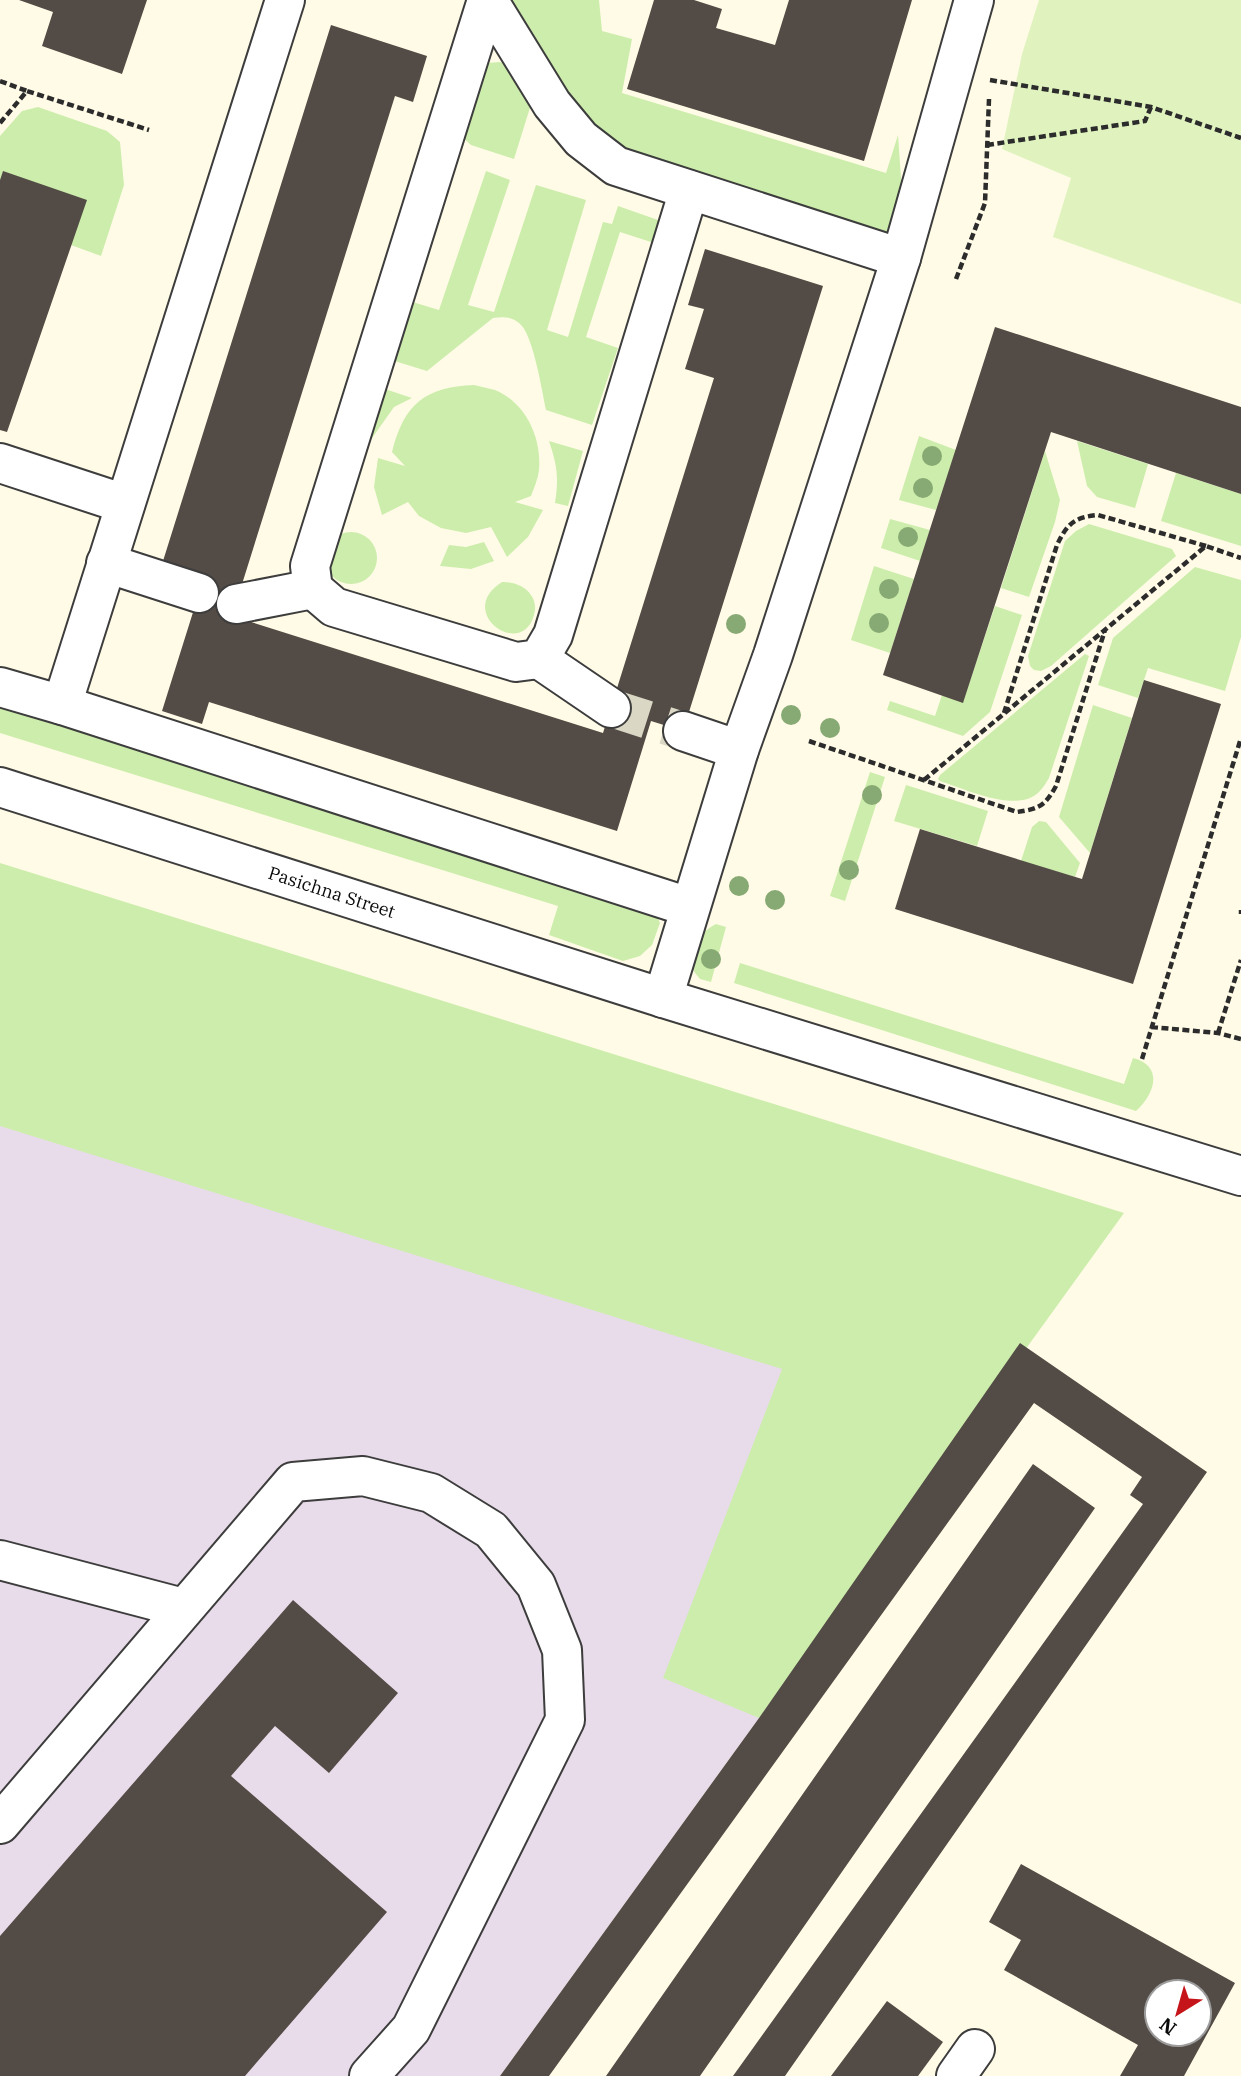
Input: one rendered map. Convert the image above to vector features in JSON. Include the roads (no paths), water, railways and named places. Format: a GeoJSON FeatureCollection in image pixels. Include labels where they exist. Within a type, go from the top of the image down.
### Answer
{"type":"FeatureCollection","features":[{"type":"Feature","properties":{"kind":"street"},"geometry":{"type":"LineString","coordinates":[[62,705],[285,0]]}},
{"type":"Feature","properties":{"kind":"street"},"geometry":{"type":"LineString","coordinates":[[487,0],[552,104],[582,139],[617,166],[901,258]]}},
{"type":"Feature","properties":{"kind":"street"},"geometry":{"type":"LineString","coordinates":[[487,0],[310,566],[313,589],[334,607],[516,662],[539,659],[611,708]]}},
{"type":"Feature","properties":{"kind":"street"},"geometry":{"type":"LineString","coordinates":[[663,998],[739,750],[773,654],[901,258],[974,0]]}},
{"type":"Feature","properties":{"kind":"street"},"geometry":{"type":"LineString","coordinates":[[539,659],[553,635],[689,190]]}},
{"type":"Feature","properties":{"kind":"street"},"geometry":{"type":"LineString","coordinates":[[0,463],[125,504]]}},
{"type":"Feature","properties":{"kind":"street"},"geometry":{"type":"LineString","coordinates":[[106,563],[198,593]]}},
{"type":"Feature","properties":{"kind":"street"},"geometry":{"type":"LineString","coordinates":[[236,604],[313,589]]}},
{"type":"Feature","properties":{"kind":"street"},"geometry":{"type":"LineString","coordinates":[[0,687],[689,907]]}},
{"type":"Feature","properties":{"kind":"street"},"geometry":{"type":"LineString","coordinates":[[683,731],[739,750]]}},
{"type":"Feature","properties":{"kind":"street","name":"Pasichna Street"},"geometry":{"type":"LineString","coordinates":[[0,787],[663,998],[1241,1176]]}},
{"type":"Feature","properties":{"kind":"street"},"geometry":{"type":"LineString","coordinates":[[0,1824],[293,1482],[363,1476],[431,1493],[491,1530],[536,1585],[562,1650],[565,1720],[411,2029],[369,2076]]}},
{"type":"Feature","properties":{"kind":"street"},"geometry":{"type":"LineString","coordinates":[[0,1560],[183,1608]]}},
{"type":"Feature","properties":{"kind":"tunnel"},"geometry":{"type":"LineString","coordinates":[[611,708],[683,731]]}}]}
